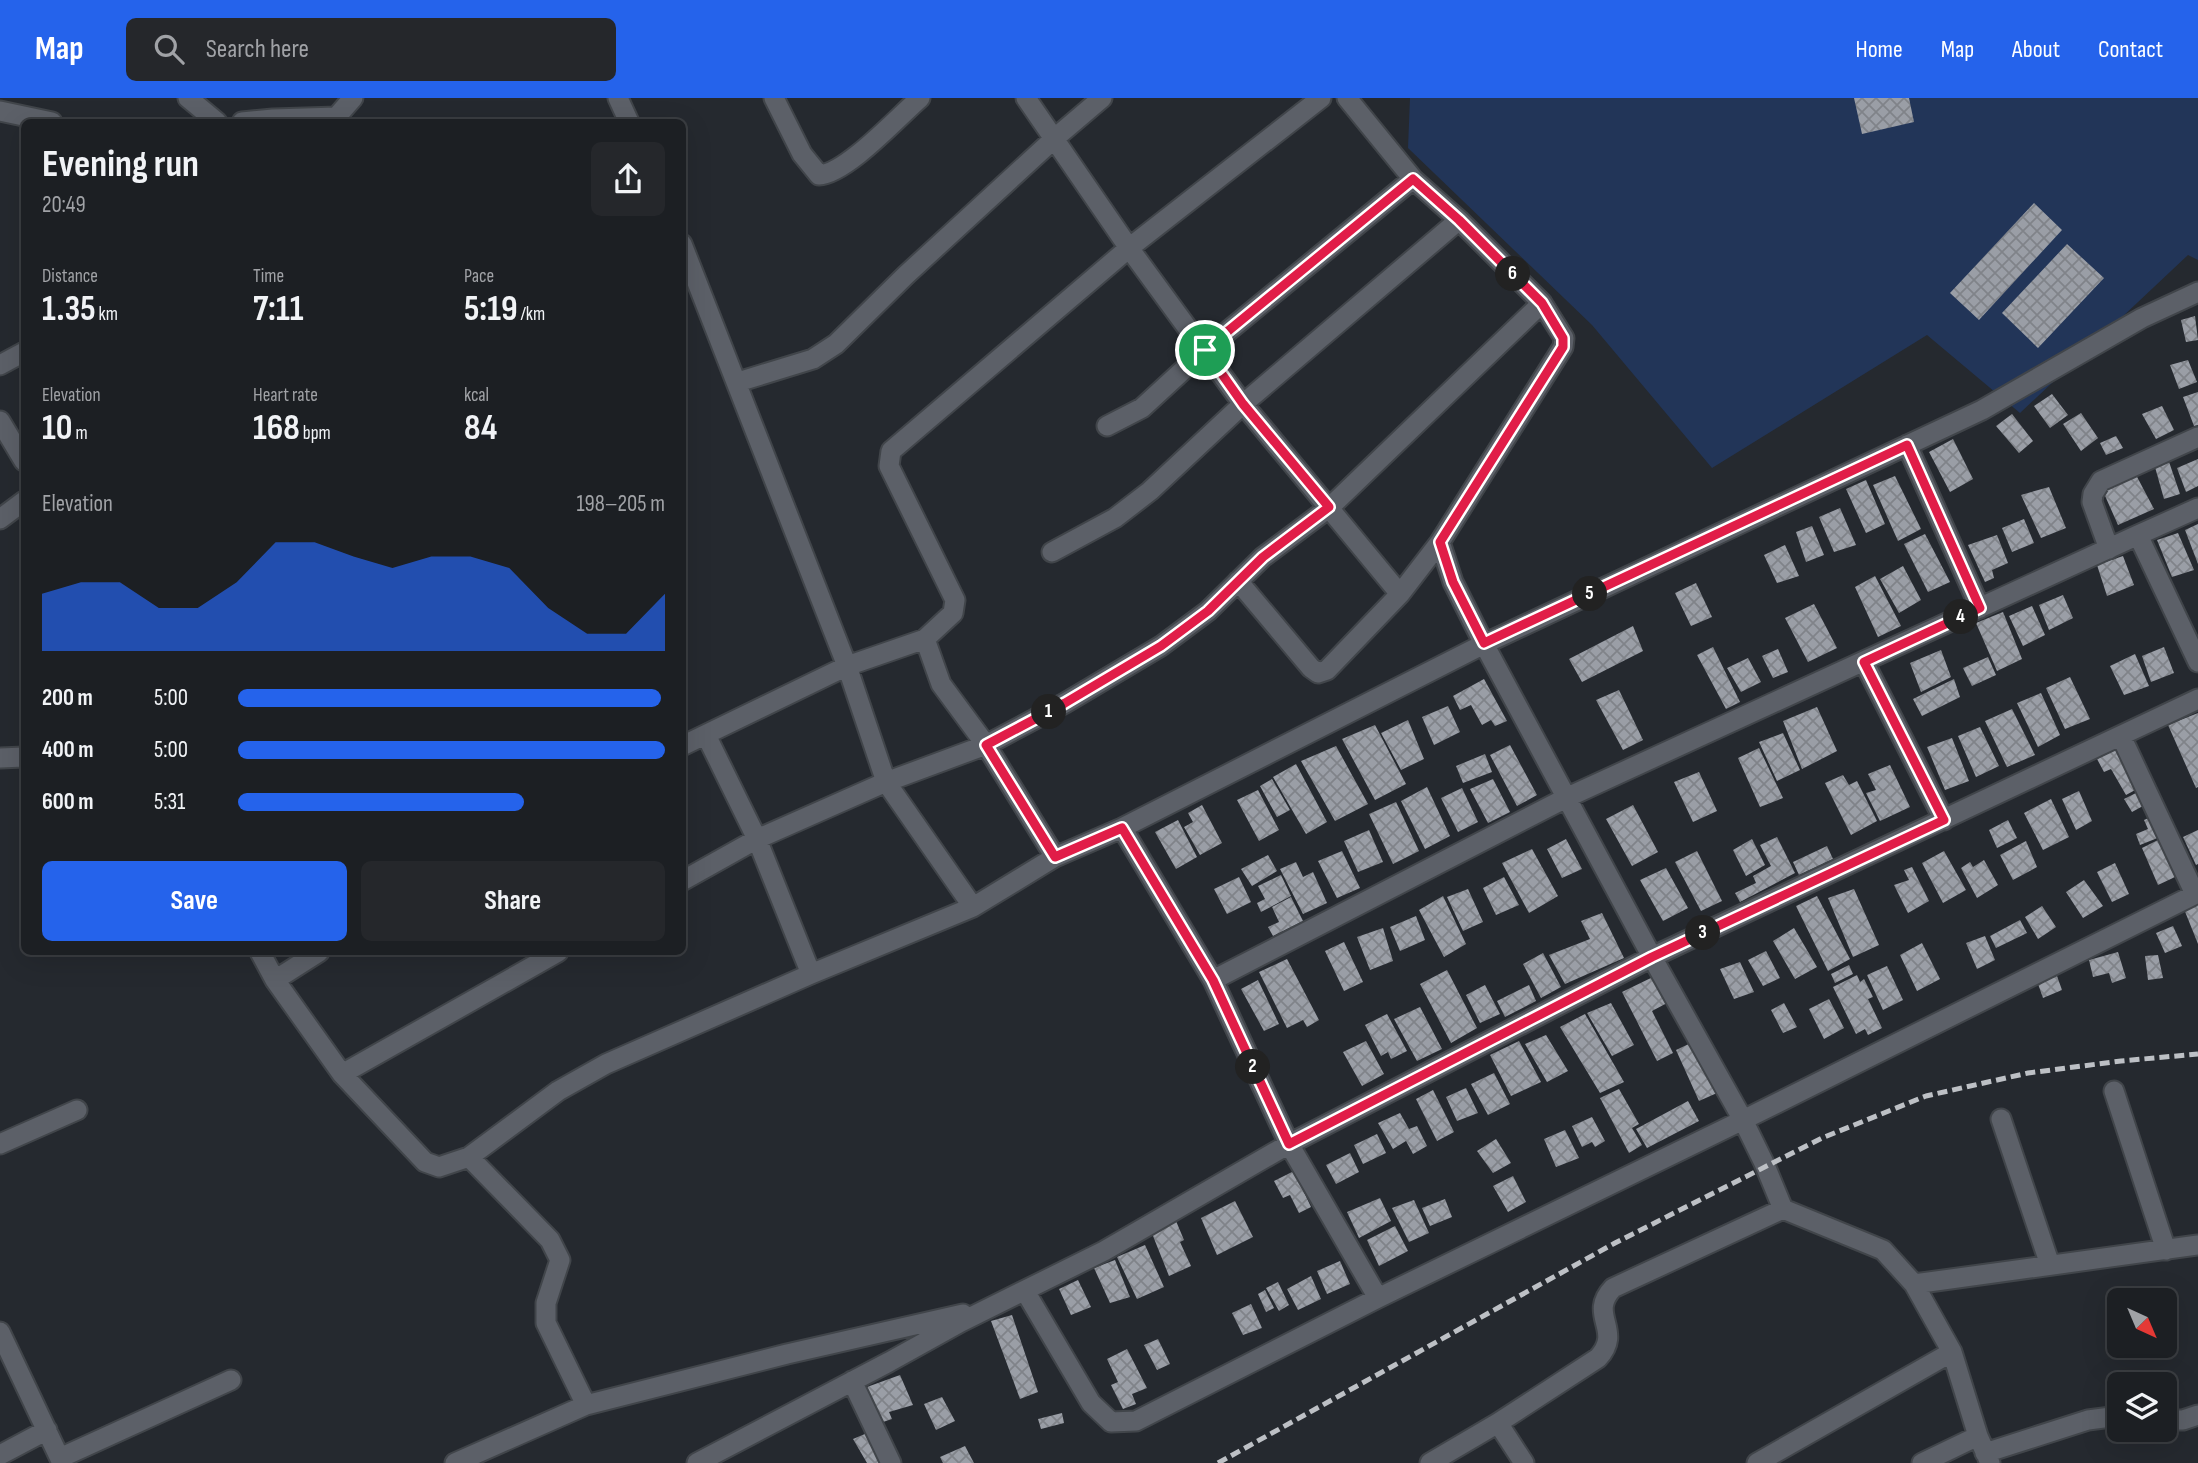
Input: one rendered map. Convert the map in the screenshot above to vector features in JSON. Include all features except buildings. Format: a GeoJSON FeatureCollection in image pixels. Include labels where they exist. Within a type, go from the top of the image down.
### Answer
{"type":"FeatureCollection","features":[{"type":"Feature","properties":{"kind":"street"},"geometry":{"type":"LineString","coordinates":[[188,98],[213,119]]}},
{"type":"Feature","properties":{"kind":"street"},"geometry":{"type":"LineString","coordinates":[[336,119],[353,98]]}},
{"type":"Feature","properties":{"kind":"street"},"geometry":{"type":"LineString","coordinates":[[618,98],[628,119]]}},
{"type":"Feature","properties":{"kind":"street"},"geometry":{"type":"LineString","coordinates":[[774,98],[802,154],[819,175],[828,174],[851,160],[920,98]]}},
{"type":"Feature","properties":{"kind":"street"},"geometry":{"type":"LineString","coordinates":[[1026,98],[1129,248],[1243,404],[1400,594]]}},
{"type":"Feature","properties":{"kind":"street"},"geometry":{"type":"LineString","coordinates":[[738,382],[813,359],[836,344],[906,275],[1102,98]]}},
{"type":"Feature","properties":{"kind":"street"},"geometry":{"type":"LineString","coordinates":[[686,744],[847,666],[925,639],[953,613],[955,600],[889,466],[891,451],[1129,248],[1321,98]]}},
{"type":"Feature","properties":{"kind":"street"},"geometry":{"type":"LineString","coordinates":[[1238,581],[1311,668],[1318,673],[1327,670],[1400,594],[1440,542],[1563,347],[1563,338],[1542,303],[1459,220],[1413,179],[1347,98]]}},
{"type":"Feature","properties":{"kind":"street"},"geometry":{"type":"LineString","coordinates":[[0,111],[38,119]]}},
{"type":"Feature","properties":{"kind":"street"},"geometry":{"type":"LineString","coordinates":[[1107,426],[1142,408],[1205,350],[1413,179]]}},
{"type":"Feature","properties":{"kind":"street"},"geometry":{"type":"LineString","coordinates":[[1052,552],[1115,518],[1161,482],[1243,404],[1459,220]]}},
{"type":"Feature","properties":{"kind":"street"},"geometry":{"type":"LineString","coordinates":[[686,254],[847,666],[886,782],[972,907]]}},
{"type":"Feature","properties":{"kind":"street"},"geometry":{"type":"LineString","coordinates":[[262,955],[275,980],[342,1074],[425,1162],[439,1167],[469,1157],[558,1091],[606,1064],[972,907],[1055,857],[1122,828],[1484,643],[1982,410],[2141,318],[2198,292]]}},
{"type":"Feature","properties":{"kind":"street"},"geometry":{"type":"LineString","coordinates":[[686,879],[757,839],[886,782],[986,745],[1065,703],[1161,646],[1208,611],[1263,557],[1329,507],[1542,303]]}},
{"type":"Feature","properties":{"kind":"street"},"geometry":{"type":"LineString","coordinates":[[0,365],[21,354]]}},
{"type":"Feature","properties":{"kind":"street"},"geometry":{"type":"LineString","coordinates":[[0,421],[21,456]]}},
{"type":"Feature","properties":{"kind":"street"},"geometry":{"type":"LineString","coordinates":[[2109,549],[2092,502],[2093,494],[2101,481],[2198,438]]}},
{"type":"Feature","properties":{"kind":"street"},"geometry":{"type":"LineString","coordinates":[[1907,445],[1980,608]]}},
{"type":"Feature","properties":{"kind":"street"},"geometry":{"type":"LineString","coordinates":[[0,519],[21,504]]}},
{"type":"Feature","properties":{"kind":"street"},"geometry":{"type":"LineString","coordinates":[[1213,980],[1568,797],[2198,508]]}},
{"type":"Feature","properties":{"kind":"street"},"geometry":{"type":"LineString","coordinates":[[2138,535],[2198,662]]}},
{"type":"Feature","properties":{"kind":"street"},"geometry":{"type":"LineString","coordinates":[[1440,542],[1453,582],[1484,643],[1652,957],[1743,1120],[1783,1209],[1883,1250],[1914,1284],[1952,1352],[1984,1451]]}},
{"type":"Feature","properties":{"kind":"street"},"geometry":{"type":"LineString","coordinates":[[925,639],[941,684],[986,745],[1055,857]]}},
{"type":"Feature","properties":{"kind":"street"},"geometry":{"type":"LineString","coordinates":[[1864,662],[1944,820]]}},
{"type":"Feature","properties":{"kind":"street"},"geometry":{"type":"LineString","coordinates":[[696,1463],[1104,1251],[1289,1144],[1652,957],[2198,699]]}},
{"type":"Feature","properties":{"kind":"street"},"geometry":{"type":"LineString","coordinates":[[706,735],[757,839],[811,974]]}},
{"type":"Feature","properties":{"kind":"street"},"geometry":{"type":"LineString","coordinates":[[1025,1291],[1091,1403],[1111,1422],[1136,1421],[1378,1298],[1743,1120],[2197,893],[2120,736]]}},
{"type":"Feature","properties":{"kind":"street"},"geometry":{"type":"LineString","coordinates":[[0,758],[21,757]]}},
{"type":"Feature","properties":{"kind":"street"},"geometry":{"type":"LineString","coordinates":[[1122,828],[1213,980],[1289,1144],[1378,1298]]}},
{"type":"Feature","properties":{"kind":"street"},"geometry":{"type":"LineString","coordinates":[[275,980],[314,955]]}},
{"type":"Feature","properties":{"kind":"street"},"geometry":{"type":"LineString","coordinates":[[342,1074],[553,955]]}},
{"type":"Feature","properties":{"kind":"street"},"geometry":{"type":"LineString","coordinates":[[2114,1091],[2166,1250]]}},
{"type":"Feature","properties":{"kind":"street"},"geometry":{"type":"LineString","coordinates":[[0,1144],[77,1110]]}},
{"type":"Feature","properties":{"kind":"street"},"geometry":{"type":"LineString","coordinates":[[2001,1119],[2050,1265]]}},
{"type":"Feature","properties":{"kind":"street"},"geometry":{"type":"LineString","coordinates":[[469,1157],[550,1240],[560,1260],[546,1303],[546,1323],[586,1405]]}},
{"type":"Feature","properties":{"kind":"street"},"geometry":{"type":"LineString","coordinates":[[1430,1463],[1598,1359],[1607,1349],[1609,1338],[1602,1306],[1605,1296],[1613,1288],[1783,1209]]}},
{"type":"Feature","properties":{"kind":"street"},"geometry":{"type":"LineString","coordinates":[[1914,1284],[2198,1245]]}},
{"type":"Feature","properties":{"kind":"street"},"geometry":{"type":"LineString","coordinates":[[455,1463],[586,1405],[787,1354],[991,1308]]}},
{"type":"Feature","properties":{"kind":"street"},"geometry":{"type":"LineString","coordinates":[[0,1332],[6,1360],[47,1430],[61,1460],[231,1380]]}},
{"type":"Feature","properties":{"kind":"street"},"geometry":{"type":"LineString","coordinates":[[1757,1463],[1952,1352]]}},
{"type":"Feature","properties":{"kind":"street"},"geometry":{"type":"LineString","coordinates":[[852,1381],[891,1463]]}},
{"type":"Feature","properties":{"kind":"street"},"geometry":{"type":"LineString","coordinates":[[2177,1420],[2198,1415]]}},
{"type":"Feature","properties":{"kind":"street"},"geometry":{"type":"LineString","coordinates":[[1922,1463],[1984,1451],[2088,1420],[2107,1418]]}},
{"type":"Feature","properties":{"kind":"street"},"geometry":{"type":"LineString","coordinates":[[1497,1423],[1524,1463]]}},
{"type":"Feature","properties":{"kind":"street"},"geometry":{"type":"LineString","coordinates":[[0,1455],[47,1430]]}},
{"type":"Feature","properties":{"kind":"shaded area"},"geometry":{"type":"Polygon","coordinates":[[[1410,98],[2198,98],[2198,260],[2188,255],[2020,413],[1927,335],[1712,468],[1592,325],[1408,148],[1410,98]]]}},
{"type":"Feature","properties":{"kind":"railway"},"geometry":{"type":"LineString","coordinates":[[1218,1463],[1615,1243],[1822,1138],[1926,1096],[2028,1073],[2198,1054]]}},
{"type":"Feature","properties":{"kind":"route"},"geometry":{"type":"LineString","coordinates":[[1413,179],[1459,220],[1542,303],[1563,338],[1563,347],[1440,542],[1453,582],[1484,643],[1907,445],[1980,608],[1864,662],[1944,820],[1652,957],[1289,1144],[1213,980],[1122,828],[1055,857],[986,745],[1065,703],[1161,646],[1208,611],[1263,557],[1329,507],[1243,404],[1205,350],[1413,179]]}}]}
